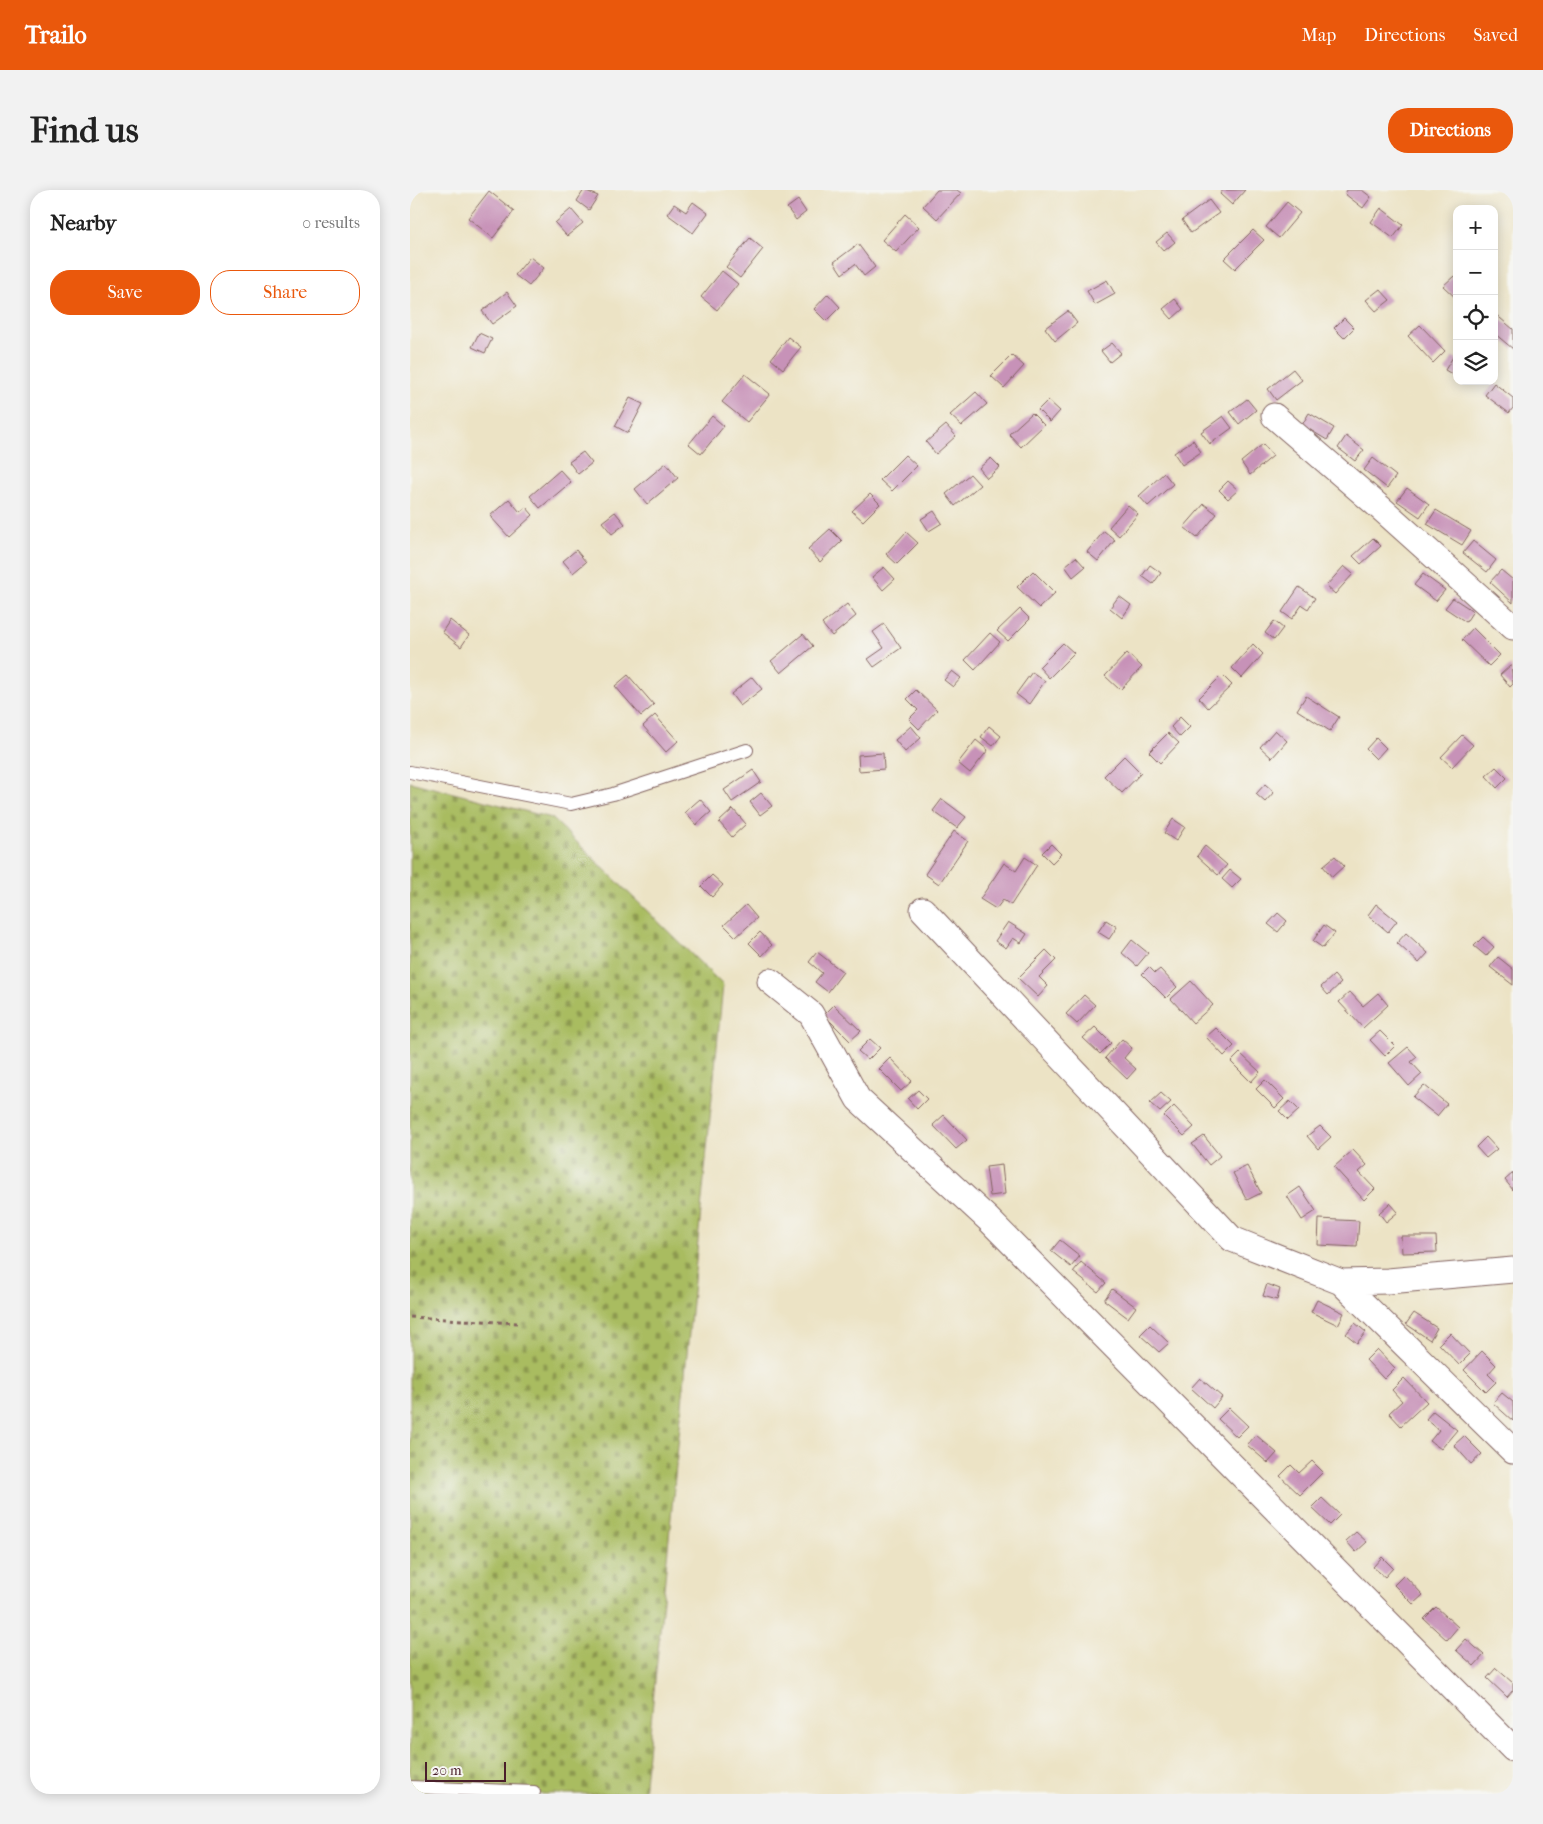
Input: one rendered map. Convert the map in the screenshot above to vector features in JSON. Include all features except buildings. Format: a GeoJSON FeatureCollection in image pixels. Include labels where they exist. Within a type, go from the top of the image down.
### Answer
{"type":"FeatureCollection","features":[{"type":"Feature","properties":{"kind":"street"},"geometry":{"type":"LineString","coordinates":[[1274,416],[1384,511],[1513,628]]}},
{"type":"Feature","properties":{"kind":"street"},"geometry":{"type":"LineString","coordinates":[[922,910],[1232,1238],[1342,1282],[1513,1451]]}},
{"type":"Feature","properties":{"kind":"street"},"geometry":{"type":"LineString","coordinates":[[770,981],[811,1014],[858,1099],[988,1219],[1513,1749]]}},
{"type":"Feature","properties":{"kind":"street"},"geometry":{"type":"LineString","coordinates":[[1342,1282],[1388,1281],[1513,1270]]}},
{"type":"Feature","properties":{"kind":"lane"},"geometry":{"type":"LineString","coordinates":[[410,772],[571,804],[613,794],[747,750]]}},
{"type":"Feature","properties":{"kind":"lane"},"geometry":{"type":"LineString","coordinates":[[410,1787],[534,1792]]}},
{"type":"Feature","properties":{"kind":"path"},"geometry":{"type":"LineString","coordinates":[[410,1317],[517,1323]]}},
{"type":"Feature","properties":{"kind":"green space"},"geometry":{"type":"Polygon","coordinates":[[[410,782],[552,818],[723,985],[644,1794],[410,1794],[410,782]]]}}]}
